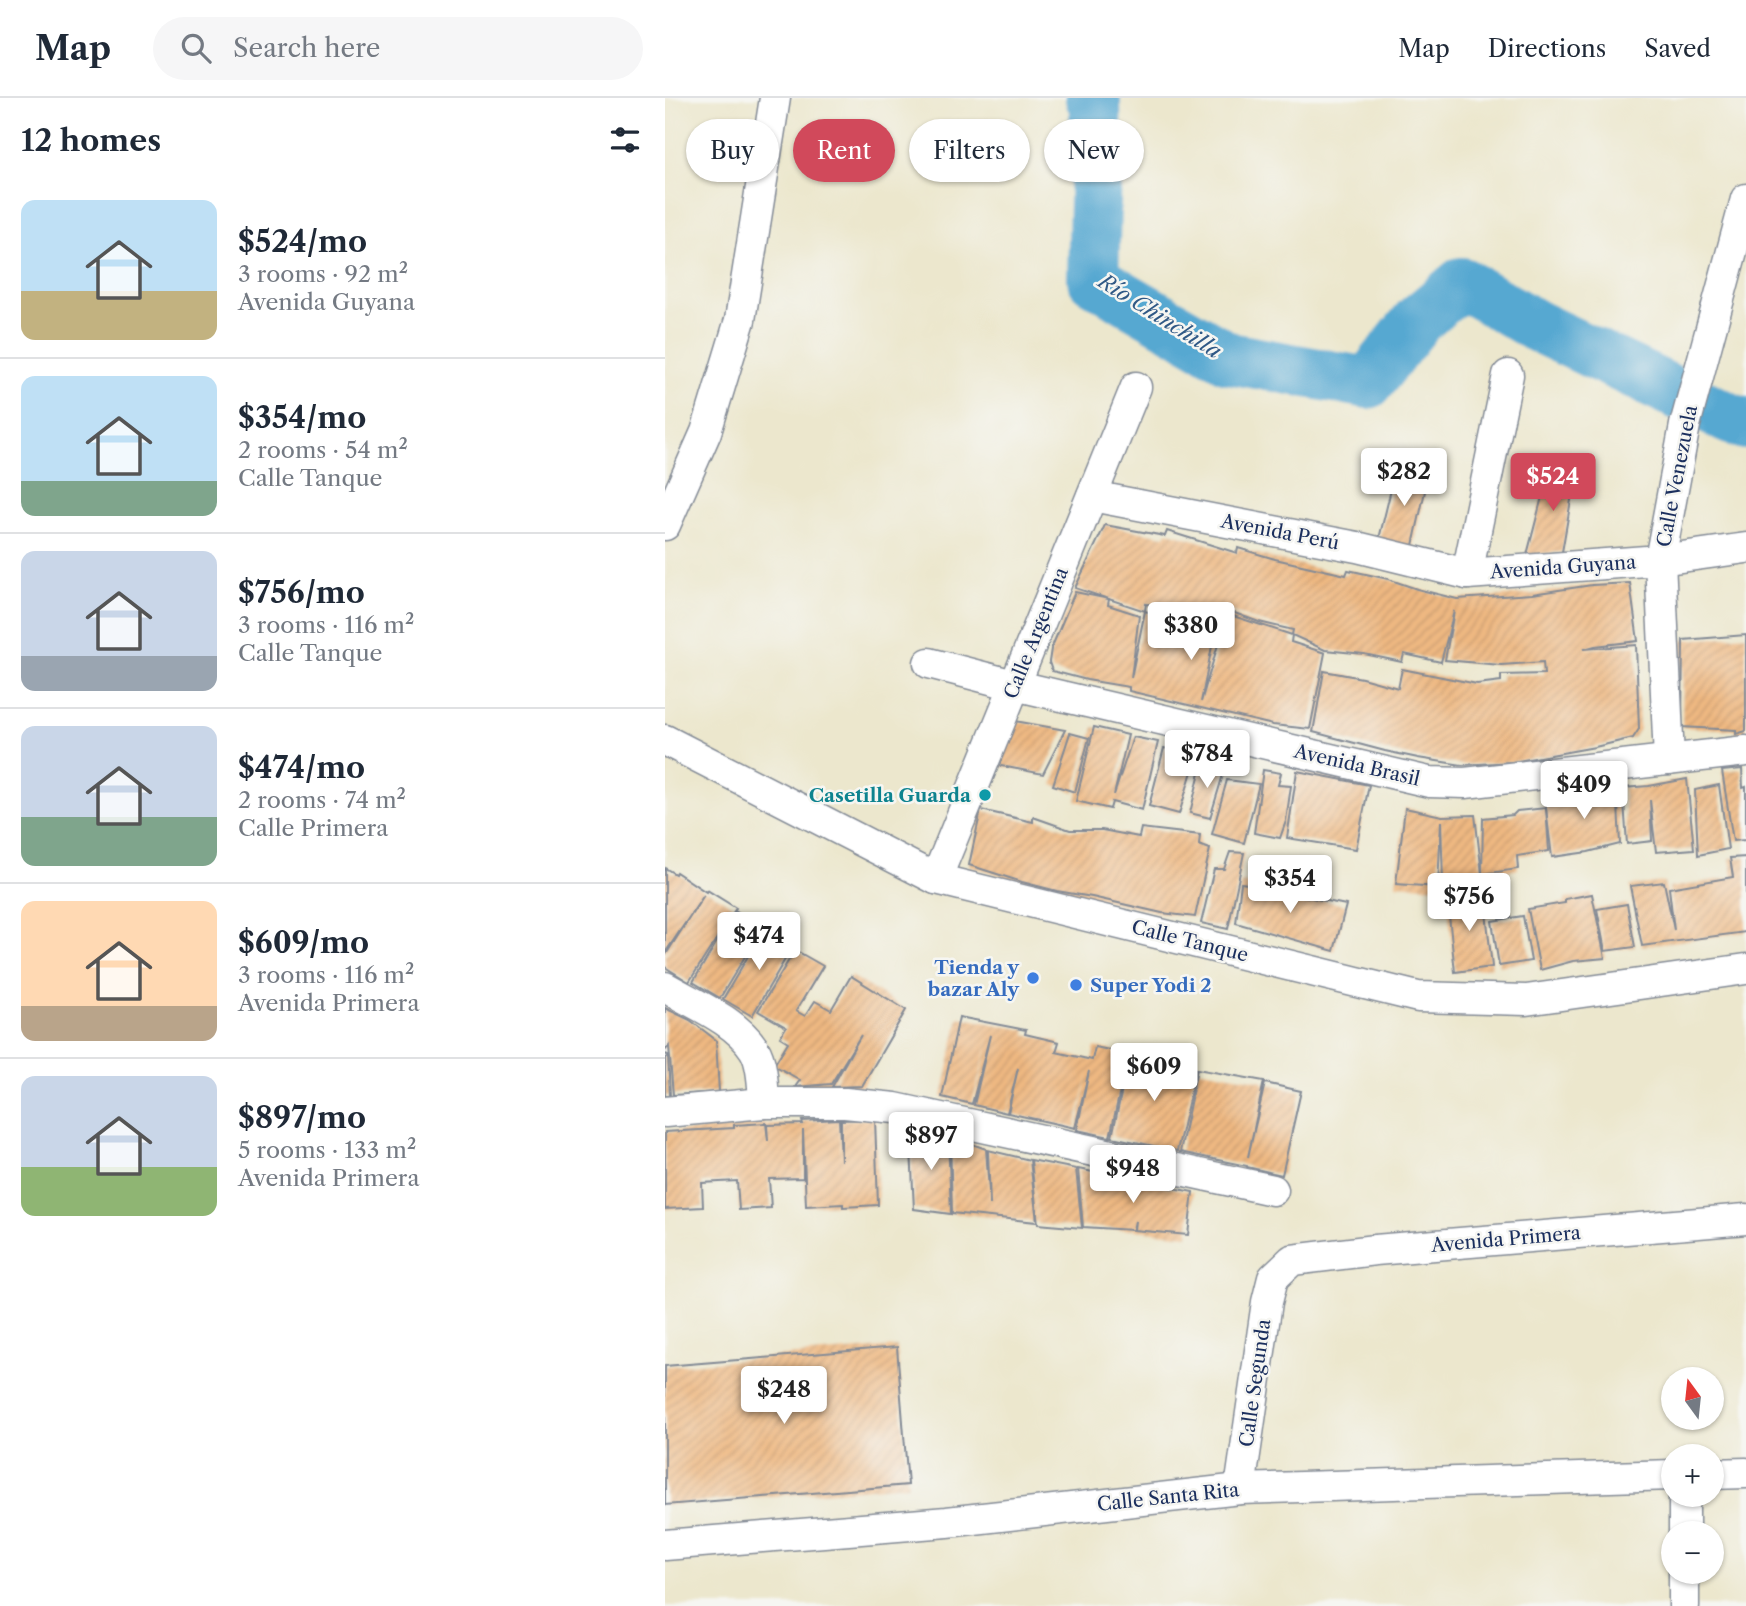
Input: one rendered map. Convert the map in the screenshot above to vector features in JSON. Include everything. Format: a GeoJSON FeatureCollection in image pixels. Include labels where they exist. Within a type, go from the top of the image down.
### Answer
{"type":"FeatureCollection","features":[{"type":"Feature","properties":{"kind":"street"},"geometry":{"type":"LineString","coordinates":[[665,525],[706,432],[740,320],[775,98]]}},
{"type":"Feature","properties":{"kind":"street","name":"Calle Venezuela"},"geometry":{"type":"LineString","coordinates":[[1669,760],[1660,560],[1685,425],[1746,199]]}},
{"type":"Feature","properties":{"kind":"street"},"geometry":{"type":"LineString","coordinates":[[1467,574],[1508,376]]}},
{"type":"Feature","properties":{"kind":"street","name":"Calle Argentina"},"geometry":{"type":"LineString","coordinates":[[936,879],[1136,387]]}},
{"type":"Feature","properties":{"kind":"street","name":"Avenida Perú"},"geometry":{"type":"LineString","coordinates":[[1092,496],[1357,547],[1467,574]]}},
{"type":"Feature","properties":{"kind":"street","name":"Avenida Guyana"},"geometry":{"type":"LineString","coordinates":[[1467,574],[1660,560],[1746,548]]}},
{"type":"Feature","properties":{"kind":"street","name":"Avenida Brasil"},"geometry":{"type":"LineString","coordinates":[[929,663],[1429,782],[1465,783],[1746,751]]}},
{"type":"Feature","properties":{"kind":"street","name":"Calle Tanque"},"geometry":{"type":"LineString","coordinates":[[665,740],[936,879],[1418,998],[1525,1000],[1746,968]]}},
{"type":"Feature","properties":{"kind":"street"},"geometry":{"type":"LineString","coordinates":[[665,987],[734,1026],[755,1051],[763,1081],[764,1103]]}},
{"type":"Feature","properties":{"kind":"street"},"geometry":{"type":"LineString","coordinates":[[665,1112],[764,1103],[845,1103],[895,1108],[1273,1190]]}},
{"type":"Feature","properties":{"kind":"street","name":"Avenida Primera"},"geometry":{"type":"LineString","coordinates":[[1273,1278],[1292,1260],[1375,1250],[1746,1219]]}},
{"type":"Feature","properties":{"kind":"street","name":"Calle Segunda"},"geometry":{"type":"LineString","coordinates":[[1240,1489],[1273,1278]]}},
{"type":"Feature","properties":{"kind":"street"},"geometry":{"type":"LineString","coordinates":[[1724,1474],[1746,1473]]}},
{"type":"Feature","properties":{"kind":"street","name":"Calle Santa Rita"},"geometry":{"type":"LineString","coordinates":[[665,1545],[947,1522],[1240,1489],[1661,1475]]}},
{"type":"Feature","properties":{"kind":"street"},"geometry":{"type":"LineString","coordinates":[[1684,1584],[1684,1606]]}},
{"type":"Feature","properties":{"kind":"building"},"geometry":{"type":"Polygon","coordinates":[[[1397,465],[1429,473],[1412,550],[1378,543],[1397,465]]]}},
{"type":"Feature","properties":{"kind":"building"},"geometry":{"type":"Polygon","coordinates":[[[1550,466],[1576,471],[1562,552],[1527,555],[1550,466]]]}},
{"type":"Feature","properties":{"kind":"building"},"geometry":{"type":"Polygon","coordinates":[[[1105,525],[1165,536],[1167,531],[1237,553],[1238,548],[1346,575],[1348,570],[1457,599],[1630,583],[1638,641],[1584,649],[1636,645],[1639,729],[1633,738],[1595,747],[1512,762],[1462,765],[1385,751],[1313,732],[1324,671],[1398,688],[1402,669],[1477,684],[1501,681],[1501,675],[1544,674],[1543,662],[1501,665],[1445,660],[1454,611],[1441,662],[1404,654],[1402,662],[1325,650],[1292,635],[1293,630],[1259,622],[1224,609],[1220,626],[1184,621],[1186,610],[1146,604],[1145,611],[1075,588],[1105,525]]]}},
{"type":"Feature","properties":{"kind":"building"},"geometry":{"type":"Polygon","coordinates":[[[1075,592],[1109,599],[1108,605],[1139,615],[1131,678],[1145,611],[1215,631],[1201,702],[1227,614],[1292,635],[1291,642],[1325,653],[1310,729],[1273,725],[1129,691],[1129,687],[1052,671],[1049,662],[1051,649],[1075,592]]]}},
{"type":"Feature","properties":{"kind":"building"},"geometry":{"type":"Polygon","coordinates":[[[1746,635],[1746,731],[1736,734],[1736,730],[1682,727],[1683,640],[1746,635]]]}},
{"type":"Feature","properties":{"kind":"building"},"geometry":{"type":"Polygon","coordinates":[[[1015,721],[1065,730],[1043,774],[996,765],[1015,721]]]}},
{"type":"Feature","properties":{"kind":"building"},"geometry":{"type":"Polygon","coordinates":[[[1094,727],[1128,735],[1114,795],[1133,737],[1158,742],[1142,810],[1112,802],[1110,809],[1076,801],[1094,727]]]}},
{"type":"Feature","properties":{"kind":"building"},"geometry":{"type":"Polygon","coordinates":[[[1070,733],[1089,738],[1075,792],[1053,785],[1070,733]]]}},
{"type":"Feature","properties":{"kind":"building"},"geometry":{"type":"Polygon","coordinates":[[[1164,748],[1197,755],[1179,814],[1149,806],[1164,748]]]}},
{"type":"Feature","properties":{"kind":"building"},"geometry":{"type":"Polygon","coordinates":[[[1202,764],[1225,768],[1210,818],[1190,813],[1202,764]]]}},
{"type":"Feature","properties":{"kind":"building"},"geometry":{"type":"Polygon","coordinates":[[[1742,769],[1743,788],[1746,787],[1746,840],[1733,841],[1722,771],[1742,769]]]}},
{"type":"Feature","properties":{"kind":"building"},"geometry":{"type":"Polygon","coordinates":[[[1263,770],[1281,773],[1278,785],[1291,786],[1286,821],[1280,838],[1254,833],[1263,770]]]}},
{"type":"Feature","properties":{"kind":"building"},"geometry":{"type":"Polygon","coordinates":[[[1297,771],[1369,785],[1356,849],[1287,838],[1297,771]]]}},
{"type":"Feature","properties":{"kind":"building"},"geometry":{"type":"Polygon","coordinates":[[[1687,779],[1694,849],[1656,852],[1650,800],[1652,841],[1627,844],[1623,788],[1687,779]]]}},
{"type":"Feature","properties":{"kind":"building"},"geometry":{"type":"Polygon","coordinates":[[[1227,780],[1259,784],[1244,843],[1212,834],[1227,780]]]}},
{"type":"Feature","properties":{"kind":"building"},"geometry":{"type":"Polygon","coordinates":[[[1617,784],[1620,844],[1552,857],[1545,800],[1580,797],[1579,787],[1617,784]]]}},
{"type":"Feature","properties":{"kind":"building"},"geometry":{"type":"Polygon","coordinates":[[[1719,785],[1728,849],[1698,855],[1695,790],[1719,785]]]}},
{"type":"Feature","properties":{"kind":"building"},"geometry":{"type":"Polygon","coordinates":[[[1405,808],[1442,816],[1475,815],[1483,878],[1443,881],[1441,821],[1438,887],[1396,884],[1405,808]]]}},
{"type":"Feature","properties":{"kind":"building"},"geometry":{"type":"Polygon","coordinates":[[[1546,808],[1549,851],[1517,856],[1518,869],[1482,874],[1483,818],[1546,808]]]}},
{"type":"Feature","properties":{"kind":"building"},"geometry":{"type":"Polygon","coordinates":[[[981,810],[1033,822],[1033,817],[1070,830],[1102,830],[1139,837],[1141,828],[1200,835],[1199,845],[1210,849],[1195,917],[1162,913],[1057,891],[969,865],[981,810]]]}},
{"type":"Feature","properties":{"kind":"building"},"geometry":{"type":"Polygon","coordinates":[[[1230,852],[1244,853],[1228,929],[1201,923],[1214,869],[1224,869],[1230,852]]]}},
{"type":"Feature","properties":{"kind":"building"},"geometry":{"type":"Polygon","coordinates":[[[1746,857],[1746,932],[1642,946],[1630,886],[1664,882],[1674,930],[1669,888],[1733,877],[1730,858],[1746,857]]]}},
{"type":"Feature","properties":{"kind":"building"},"geometry":{"type":"Polygon","coordinates":[[[665,868],[736,908],[689,982],[665,967],[665,956],[704,895],[665,953],[665,868]]]}},
{"type":"Feature","properties":{"kind":"building"},"geometry":{"type":"Polygon","coordinates":[[[1241,883],[1346,905],[1334,951],[1236,923],[1241,883]]]}},
{"type":"Feature","properties":{"kind":"building"},"geometry":{"type":"Polygon","coordinates":[[[1484,894],[1492,967],[1455,972],[1447,897],[1484,894]]]}},
{"type":"Feature","properties":{"kind":"building"},"geometry":{"type":"Polygon","coordinates":[[[1592,894],[1605,958],[1573,961],[1540,970],[1528,909],[1565,903],[1565,899],[1592,894]]]}},
{"type":"Feature","properties":{"kind":"building"},"geometry":{"type":"Polygon","coordinates":[[[1627,904],[1635,947],[1605,951],[1597,909],[1627,904]]]}},
{"type":"Feature","properties":{"kind":"building"},"geometry":{"type":"Polygon","coordinates":[[[735,911],[762,928],[720,998],[693,982],[735,911]]]}},
{"type":"Feature","properties":{"kind":"building"},"geometry":{"type":"Polygon","coordinates":[[[1523,916],[1531,961],[1499,966],[1492,921],[1523,916]]]}},
{"type":"Feature","properties":{"kind":"building"},"geometry":{"type":"Polygon","coordinates":[[[765,927],[794,944],[752,1016],[723,999],[765,927]]]}},
{"type":"Feature","properties":{"kind":"building"},"geometry":{"type":"Polygon","coordinates":[[[795,950],[823,966],[796,1011],[805,1016],[815,1001],[831,1010],[851,976],[906,1010],[862,1086],[832,1087],[861,1035],[831,1084],[795,1087],[800,1080],[774,1065],[788,1042],[780,1037],[786,1027],[758,1011],[795,950]]]}},
{"type":"Feature","properties":{"kind":"building"},"geometry":{"type":"Polygon","coordinates":[[[665,1008],[690,1020],[716,1040],[719,1092],[673,1095],[669,1046],[665,1051],[665,1008]]]}},
{"type":"Feature","properties":{"kind":"building"},"geometry":{"type":"Polygon","coordinates":[[[959,1017],[1026,1030],[1025,1034],[1059,1042],[1056,1052],[1092,1060],[1095,1047],[1128,1054],[1110,1137],[1077,1130],[1089,1071],[1075,1128],[1008,1113],[1018,1068],[1007,1113],[974,1105],[990,1035],[972,1104],[942,1097],[959,1017]]]}},
{"type":"Feature","properties":{"kind":"building"},"geometry":{"type":"Polygon","coordinates":[[[665,1054],[668,1055],[670,1096],[665,1096],[665,1054]]]}},
{"type":"Feature","properties":{"kind":"building"},"geometry":{"type":"Polygon","coordinates":[[[1129,1056],[1159,1062],[1152,1100],[1161,1062],[1196,1069],[1177,1151],[1112,1137],[1129,1056]]]}},
{"type":"Feature","properties":{"kind":"building"},"geometry":{"type":"Polygon","coordinates":[[[1197,1069],[1264,1081],[1248,1157],[1265,1083],[1301,1091],[1282,1175],[1180,1152],[1197,1069]]]}},
{"type":"Feature","properties":{"kind":"building"},"geometry":{"type":"Polygon","coordinates":[[[839,1119],[841,1161],[841,1120],[875,1119],[878,1205],[806,1206],[803,1130],[803,1178],[769,1179],[771,1208],[739,1210],[737,1181],[702,1183],[703,1207],[665,1209],[665,1132],[734,1128],[734,1125],[766,1123],[768,1141],[767,1125],[839,1119]]]}},
{"type":"Feature","properties":{"kind":"building"},"geometry":{"type":"Polygon","coordinates":[[[910,1128],[948,1137],[951,1214],[914,1209],[910,1128]]]}},
{"type":"Feature","properties":{"kind":"building"},"geometry":{"type":"Polygon","coordinates":[[[950,1136],[986,1149],[990,1205],[988,1150],[1030,1160],[1037,1222],[952,1213],[950,1136]]]}},
{"type":"Feature","properties":{"kind":"building"},"geometry":{"type":"Polygon","coordinates":[[[1031,1160],[1076,1169],[1082,1228],[1038,1224],[1031,1160]]]}},
{"type":"Feature","properties":{"kind":"building"},"geometry":{"type":"Polygon","coordinates":[[[1078,1169],[1193,1192],[1188,1235],[1134,1230],[1135,1221],[1133,1230],[1083,1227],[1078,1169]]]}},
{"type":"Feature","properties":{"kind":"building"},"geometry":{"type":"Polygon","coordinates":[[[897,1347],[908,1485],[665,1505],[665,1366],[897,1347]]]}},
{"type":"Feature","properties":{"kind":"waterway","name":"Río Chinchilla"},"geometry":{"type":"LineString","coordinates":[[1091,98],[1095,103],[1096,167],[1093,279],[1229,358],[1368,383],[1418,320],[1462,283],[1536,326],[1746,424]]}},
{"type":"Feature","properties":{"kind":"place","name":"Casetilla Guarda"},"geometry":{"type":"Point","coordinates":[985,795]}},
{"type":"Feature","properties":{"kind":"place","name":"Tienda y bazar Aly"},"geometry":{"type":"Point","coordinates":[1033,978]}},
{"type":"Feature","properties":{"kind":"place","name":"Super Yodi 2"},"geometry":{"type":"Point","coordinates":[1076,985]}}]}
